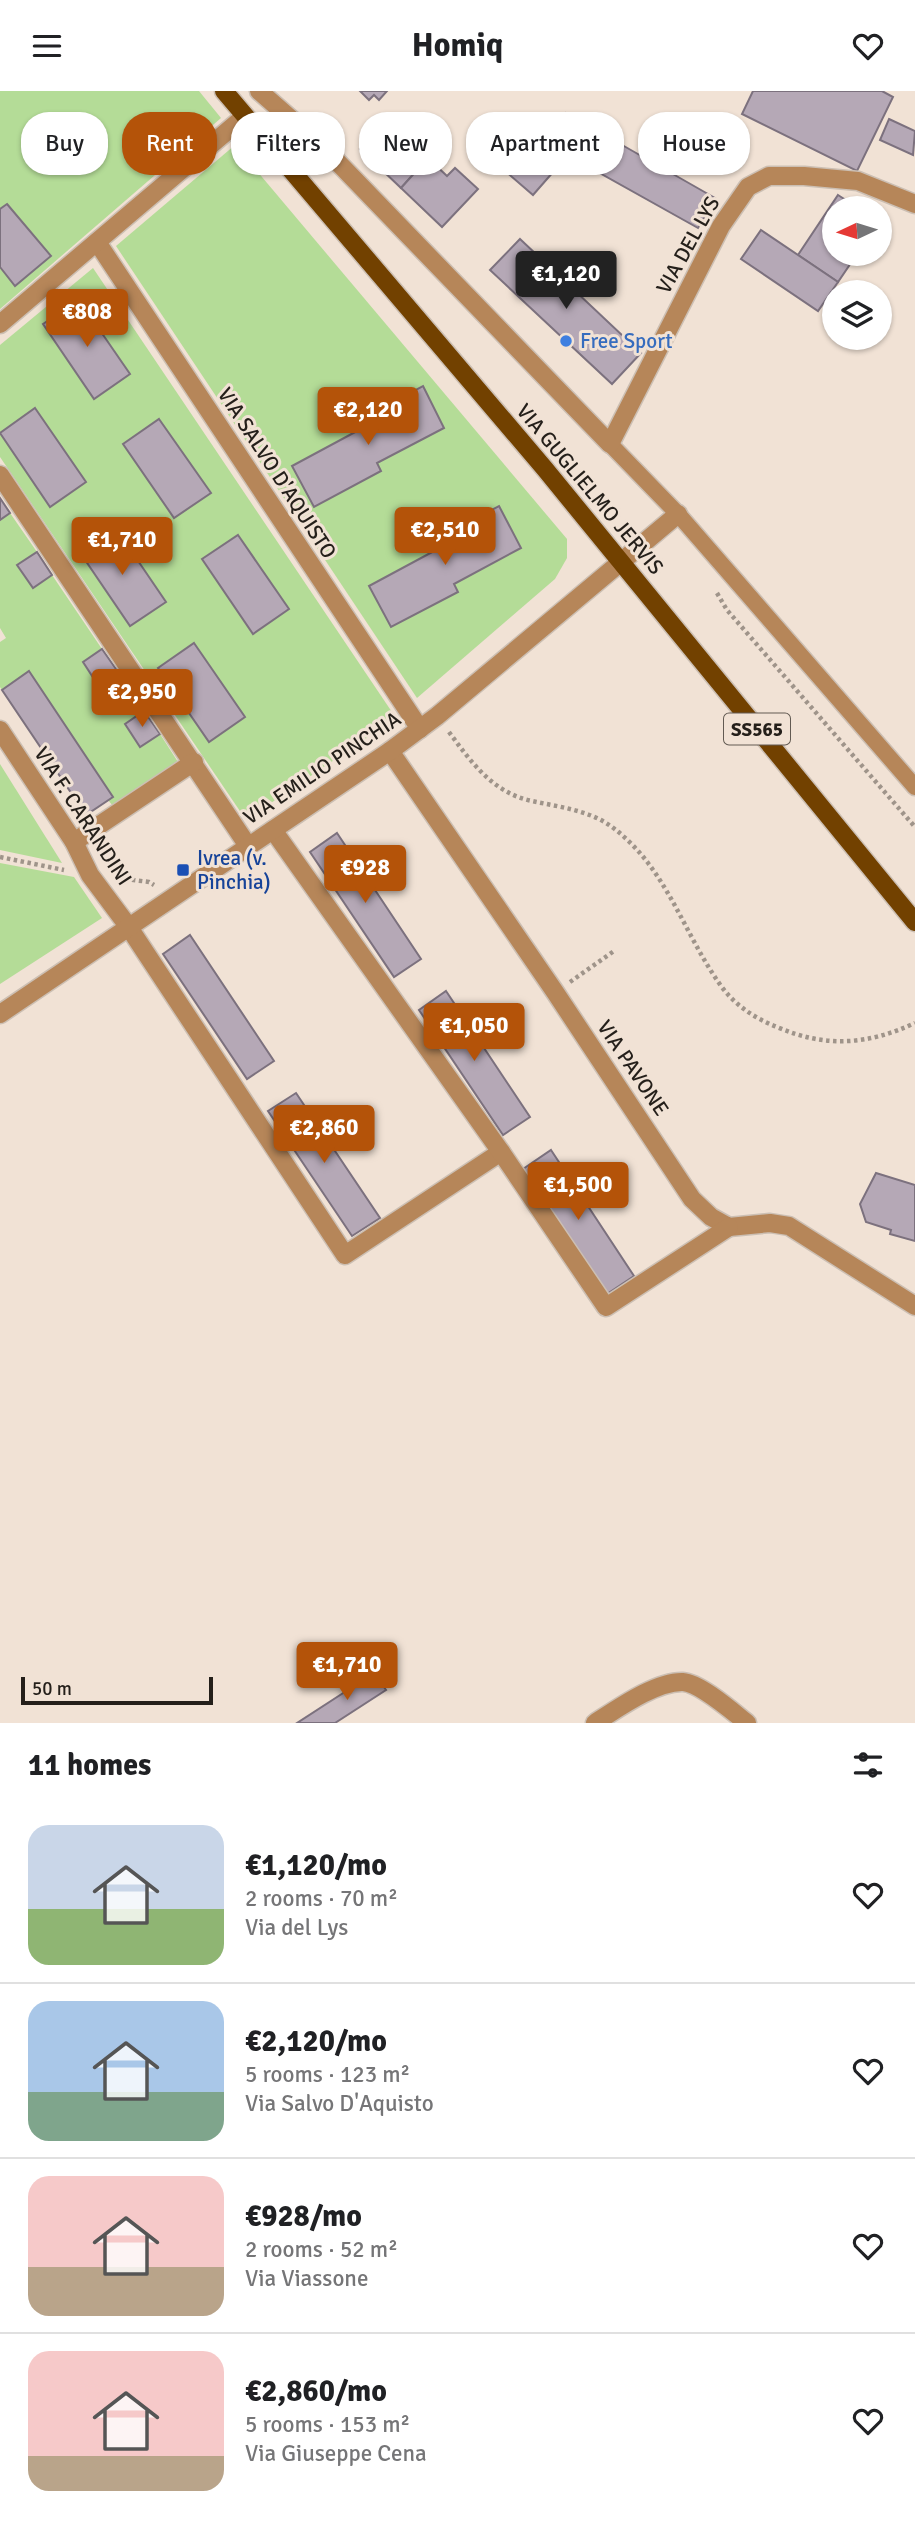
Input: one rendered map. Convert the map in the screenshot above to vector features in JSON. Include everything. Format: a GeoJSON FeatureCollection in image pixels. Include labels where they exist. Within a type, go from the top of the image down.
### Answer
{"type":"FeatureCollection","features":[{"type":"Feature","properties":{"kind":"main road","name":"VIA GUGLIELMO JERVIS"},"geometry":{"type":"LineString","coordinates":[[224,91],[242,112]]}},
{"type":"Feature","properties":{"kind":"main road","name":"VIA GUGLIELMO JERVIS"},"geometry":{"type":"LineString","coordinates":[[295,175],[545,469],[915,922]]}},
{"type":"Feature","properties":{"kind":"street"},"geometry":{"type":"LineString","coordinates":[[259,91],[324,148],[610,444]]}},
{"type":"Feature","properties":{"kind":"street"},"geometry":{"type":"LineString","coordinates":[[0,324],[231,128]]}},
{"type":"Feature","properties":{"kind":"street","name":"VIA DEL LYS"},"geometry":{"type":"LineString","coordinates":[[610,444],[722,226],[748,187],[769,176],[858,181],[915,204]]}},
{"type":"Feature","properties":{"kind":"street","name":"VIA SALVO D'AQUISTO"},"geometry":{"type":"LineString","coordinates":[[97,242],[419,729]]}},
{"type":"Feature","properties":{"kind":"street"},"geometry":{"type":"LineString","coordinates":[[0,475],[248,846]]}},
{"type":"Feature","properties":{"kind":"street","name":"VIA EMILIO PINCHIA"},"geometry":{"type":"LineString","coordinates":[[0,1014],[390,751],[437,716],[678,515]]}},
{"type":"Feature","properties":{"kind":"street","name":"VIA F. CARANDINI"},"geometry":{"type":"LineString","coordinates":[[0,730],[74,842],[90,875],[128,926],[345,1255],[502,1152]]}},
{"type":"Feature","properties":{"kind":"street","name":"VIA PAVONE"},"geometry":{"type":"LineString","coordinates":[[390,751],[555,992],[692,1199],[711,1217],[729,1227]]}},
{"type":"Feature","properties":{"kind":"street"},"geometry":{"type":"LineString","coordinates":[[74,842],[194,762]]}},
{"type":"Feature","properties":{"kind":"street"},"geometry":{"type":"LineString","coordinates":[[273,830],[502,1152],[606,1307],[729,1227],[770,1223],[789,1226],[915,1306]]}},
{"type":"Feature","properties":{"kind":"street"},"geometry":{"type":"LineString","coordinates":[[595,1723],[655,1688],[684,1682],[714,1697],[747,1723]]}},
{"type":"Feature","properties":{"kind":"lane"},"geometry":{"type":"LineString","coordinates":[[610,444],[678,515],[915,787]]}},
{"type":"Feature","properties":{"kind":"path"},"geometry":{"type":"LineString","coordinates":[[715,589],[727,610],[915,827]]}},
{"type":"Feature","properties":{"kind":"path"},"geometry":{"type":"LineString","coordinates":[[437,716],[475,769],[505,791],[529,801],[557,805],[583,813],[609,825],[630,842],[653,868],[720,984],[745,1011],[800,1037],[827,1042],[892,1034],[915,1023]]}},
{"type":"Feature","properties":{"kind":"path"},"geometry":{"type":"LineString","coordinates":[[555,992],[614,951]]}},
{"type":"Feature","properties":{"kind":"green space"},"geometry":{"type":"Polygon","coordinates":[[[0,91],[199,91],[216,112],[122,112],[122,175],[155,175],[0,309],[0,91]]]}},
{"type":"Feature","properties":{"kind":"green space"},"geometry":{"type":"Polygon","coordinates":[[[231,148],[231,175],[260,175],[567,539],[567,558],[555,579],[417,698],[116,246],[200,175],[217,175],[217,160],[231,148]]]}},
{"type":"Feature","properties":{"kind":"green space"},"geometry":{"type":"Polygon","coordinates":[[[93,268],[396,718],[246,820],[0,457],[0,345],[93,268]]]}},
{"type":"Feature","properties":{"kind":"green space"},"geometry":{"type":"Polygon","coordinates":[[[10,513],[37,552],[17,566],[33,588],[52,575],[102,649],[83,662],[98,684],[118,672],[144,711],[125,724],[140,747],[160,734],[178,762],[113,806],[108,800],[113,796],[29,672],[2,690],[0,687],[0,642],[6,638],[0,628],[0,520],[10,513]]]}},
{"type":"Feature","properties":{"kind":"green space"},"geometry":{"type":"Polygon","coordinates":[[[0,764],[62,863],[0,850],[0,764]]]}},
{"type":"Feature","properties":{"kind":"green space"},"geometry":{"type":"Polygon","coordinates":[[[0,863],[74,877],[102,918],[0,984],[0,863]]]}},
{"type":"Feature","properties":{"kind":"building"},"geometry":{"type":"Polygon","coordinates":[[[360,91],[387,91],[379,100],[374,95],[369,100],[360,91]]]}},
{"type":"Feature","properties":{"kind":"building"},"geometry":{"type":"Polygon","coordinates":[[[753,91],[882,91],[893,97],[857,171],[750,118],[750,112],[743,112],[753,91]]]}},
{"type":"Feature","properties":{"kind":"building"},"geometry":{"type":"Polygon","coordinates":[[[889,119],[915,131],[913,155],[880,140],[889,119]]]}},
{"type":"Feature","properties":{"kind":"building"},"geometry":{"type":"Polygon","coordinates":[[[624,146],[638,154],[638,175],[675,175],[715,198],[698,228],[603,175],[624,175],[624,146]]]}},
{"type":"Feature","properties":{"kind":"building"},"geometry":{"type":"Polygon","coordinates":[[[455,168],[478,189],[442,227],[401,188],[413,175],[447,176],[452,175],[455,168]]]}},
{"type":"Feature","properties":{"kind":"building"},"geometry":{"type":"Polygon","coordinates":[[[387,175],[413,175],[401,188],[387,175]]]}},
{"type":"Feature","properties":{"kind":"building"},"geometry":{"type":"Polygon","coordinates":[[[510,175],[550,175],[533,195],[510,175]]]}},
{"type":"Feature","properties":{"kind":"building"},"geometry":{"type":"Polygon","coordinates":[[[7,204],[51,256],[15,286],[0,267],[0,209],[7,204]]]}},
{"type":"Feature","properties":{"kind":"building"},"geometry":{"type":"Polygon","coordinates":[[[822,219],[822,266],[849,266],[839,280],[835,280],[798,255],[822,219]]]}},
{"type":"Feature","properties":{"kind":"building"},"geometry":{"type":"Polygon","coordinates":[[[761,230],[835,280],[822,280],[822,305],[818,311],[741,259],[761,230]]]}},
{"type":"Feature","properties":{"kind":"building"},"geometry":{"type":"Polygon","coordinates":[[[520,239],[641,353],[612,384],[490,270],[520,239]]]}},
{"type":"Feature","properties":{"kind":"building"},"geometry":{"type":"Polygon","coordinates":[[[79,300],[130,374],[94,399],[43,324],[79,300]]]}},
{"type":"Feature","properties":{"kind":"building"},"geometry":{"type":"Polygon","coordinates":[[[423,386],[444,428],[377,463],[381,471],[314,507],[292,466],[359,430],[355,422],[423,386]]]}},
{"type":"Feature","properties":{"kind":"building"},"geometry":{"type":"Polygon","coordinates":[[[35,408],[86,482],[50,507],[0,433],[35,408]]]}},
{"type":"Feature","properties":{"kind":"building"},"geometry":{"type":"Polygon","coordinates":[[[159,419],[211,493],[174,518],[123,444],[159,419]]]}},
{"type":"Feature","properties":{"kind":"building"},"geometry":{"type":"Polygon","coordinates":[[[0,498],[10,513],[0,520],[0,498]]]}},
{"type":"Feature","properties":{"kind":"building"},"geometry":{"type":"Polygon","coordinates":[[[499,506],[521,548],[454,584],[458,592],[391,627],[369,586],[436,550],[432,542],[499,506]]]}},
{"type":"Feature","properties":{"kind":"building"},"geometry":{"type":"Polygon","coordinates":[[[115,527],[166,602],[130,626],[79,551],[115,527]]]}},
{"type":"Feature","properties":{"kind":"building"},"geometry":{"type":"Polygon","coordinates":[[[238,535],[289,609],[253,634],[202,559],[238,535]]]}},
{"type":"Feature","properties":{"kind":"building"},"geometry":{"type":"Polygon","coordinates":[[[37,552],[52,575],[33,588],[17,565],[37,552]]]}},
{"type":"Feature","properties":{"kind":"building"},"geometry":{"type":"Polygon","coordinates":[[[194,643],[245,717],[209,742],[158,668],[194,643]]]}},
{"type":"Feature","properties":{"kind":"building"},"geometry":{"type":"Polygon","coordinates":[[[102,649],[118,672],[98,685],[83,662],[102,649]]]}},
{"type":"Feature","properties":{"kind":"building"},"geometry":{"type":"Polygon","coordinates":[[[29,671],[113,797],[86,815],[2,690],[29,671]]]}},
{"type":"Feature","properties":{"kind":"building"},"geometry":{"type":"Polygon","coordinates":[[[144,711],[160,734],[140,747],[125,724],[144,711]]]}},
{"type":"Feature","properties":{"kind":"building"},"geometry":{"type":"Polygon","coordinates":[[[337,833],[421,959],[394,977],[310,852],[337,833]]]}},
{"type":"Feature","properties":{"kind":"building"},"geometry":{"type":"Polygon","coordinates":[[[190,935],[274,1061],[247,1079],[163,954],[190,935]]]}},
{"type":"Feature","properties":{"kind":"building"},"geometry":{"type":"Polygon","coordinates":[[[446,991],[530,1117],[503,1135],[419,1010],[446,991]]]}},
{"type":"Feature","properties":{"kind":"building"},"geometry":{"type":"Polygon","coordinates":[[[296,1093],[380,1218],[352,1236],[268,1111],[296,1093]]]}},
{"type":"Feature","properties":{"kind":"building"},"geometry":{"type":"Polygon","coordinates":[[[551,1150],[634,1276],[607,1294],[523,1169],[551,1150]]]}},
{"type":"Feature","properties":{"kind":"building"},"geometry":{"type":"Polygon","coordinates":[[[876,1173],[915,1185],[915,1241],[890,1234],[891,1230],[866,1222],[860,1204],[876,1173]]]}},
{"type":"Feature","properties":{"kind":"building"},"geometry":{"type":"Polygon","coordinates":[[[374,1673],[386,1690],[335,1723],[297,1723],[374,1673]]]}},
{"type":"Feature","properties":{"kind":"place","name":"Free Sport"},"geometry":{"type":"Point","coordinates":[566,341]}},
{"type":"Feature","properties":{"kind":"place","name":"Ivrea (v. Pinchia)"},"geometry":{"type":"Point","coordinates":[183,870]}}]}
